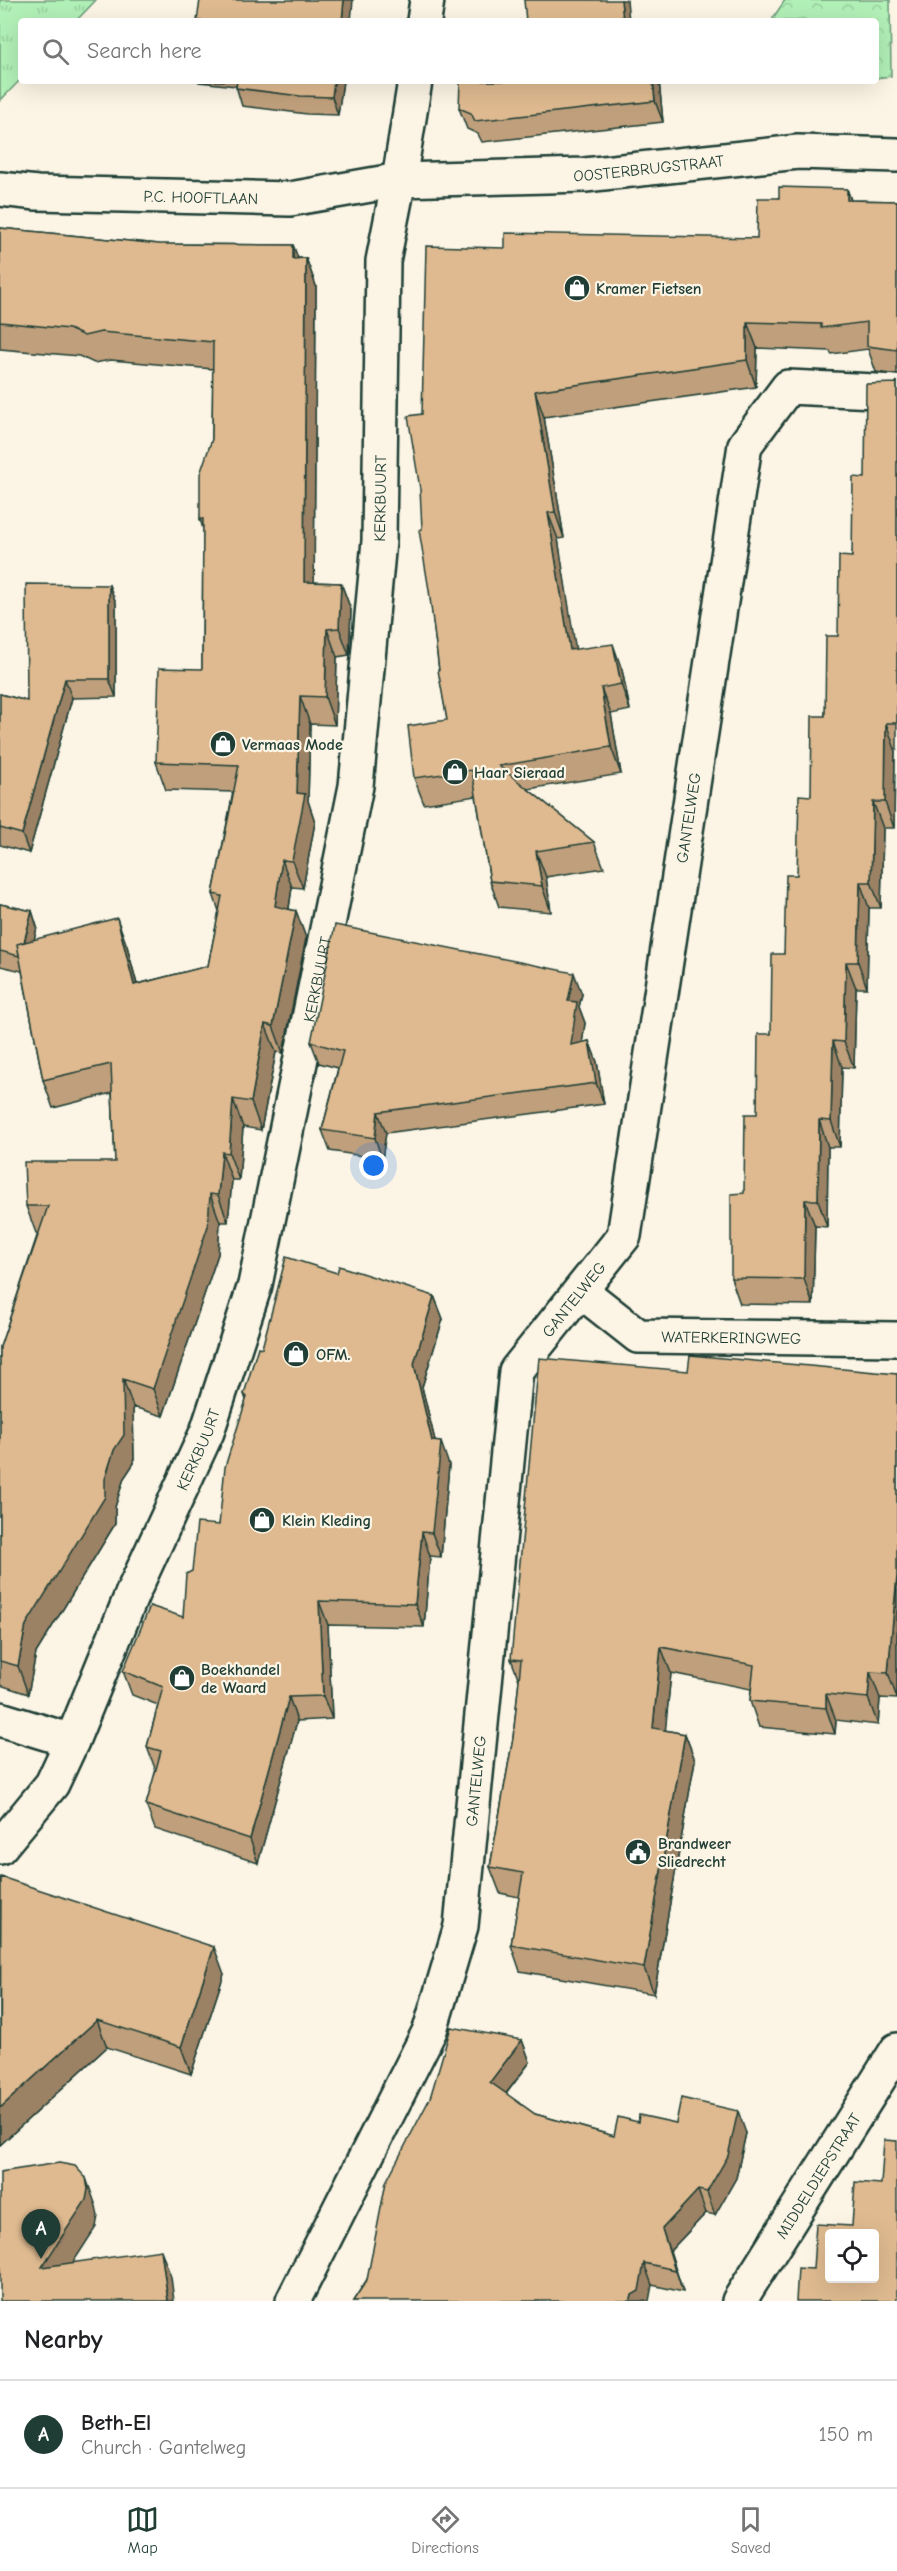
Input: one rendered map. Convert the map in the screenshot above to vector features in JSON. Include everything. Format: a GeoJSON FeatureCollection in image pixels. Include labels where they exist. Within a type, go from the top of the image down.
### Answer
{"type":"FeatureCollection","features":[{"type":"Feature","properties":{"kind":"street"},"geometry":{"type":"LineString","coordinates":[[424,18],[427,0]]}},
{"type":"Feature","properties":{"kind":"street","name":"KERKBUURT"},"geometry":{"type":"LineString","coordinates":[[1,1844],[52,1784],[72,1741],[133,1592],[207,1432],[255,1286],[356,786],[379,542],[383,261],[415,84]]}},
{"type":"Feature","properties":{"kind":"street","name":"OOSTERBRUGSTRAAT"},"geometry":{"type":"LineString","coordinates":[[399,180],[585,175],[798,153],[897,155]]}},
{"type":"Feature","properties":{"kind":"street","name":"P.C. HOOFTLAAN"},"geometry":{"type":"LineString","coordinates":[[0,189],[290,199],[399,180]]}},
{"type":"Feature","properties":{"kind":"street","name":"GANTELWEG"},"geometry":{"type":"LineString","coordinates":[[293,2301],[430,2030],[461,1926],[516,1371],[624,1236],[745,445],[788,387],[897,392]]}},
{"type":"Feature","properties":{"kind":"street","name":"WATERKERINGWEG"},"geometry":{"type":"LineString","coordinates":[[581,1291],[638,1336],[897,1339]]}},
{"type":"Feature","properties":{"kind":"street"},"geometry":{"type":"LineString","coordinates":[[0,1719],[72,1741]]}},
{"type":"Feature","properties":{"kind":"street","name":"MIDDELDIEPSTRAAT"},"geometry":{"type":"LineString","coordinates":[[739,2301],[897,2050]]}},
{"type":"Feature","properties":{"kind":"green space"},"geometry":{"type":"Polygon","coordinates":[[[0,0],[96,0],[79,18],[18,18],[18,82],[0,101],[0,0]]]}},
{"type":"Feature","properties":{"kind":"green space"},"geometry":{"type":"Polygon","coordinates":[[[785,0],[890,0],[891,76],[879,78],[879,18],[773,18],[785,0]]]}},
{"type":"Feature","properties":{"kind":"building"},"geometry":{"type":"Polygon","coordinates":[[[200,0],[344,0],[342,18],[197,18],[200,0]]]}},
{"type":"Feature","properties":{"kind":"building"},"geometry":{"type":"Polygon","coordinates":[[[524,0],[621,0],[623,18],[526,18],[524,0]]]}},
{"type":"Feature","properties":{"kind":"building"},"geometry":{"type":"Polygon","coordinates":[[[237,84],[334,84],[332,97],[300,96],[236,88],[237,84]]]}},
{"type":"Feature","properties":{"kind":"building"},"geometry":{"type":"Polygon","coordinates":[[[460,84],[653,84],[655,101],[475,121],[471,113],[459,108],[460,84]]]}},
{"type":"Feature","properties":{"kind":"building"},"geometry":{"type":"Polygon","coordinates":[[[779,187],[847,189],[847,200],[897,201],[897,350],[867,346],[867,322],[821,328],[821,324],[747,322],[747,360],[535,391],[555,512],[548,513],[570,650],[613,644],[621,684],[601,688],[611,747],[499,766],[594,842],[536,851],[542,886],[490,881],[472,770],[414,778],[408,726],[447,720],[419,530],[422,529],[420,489],[408,416],[422,414],[426,246],[505,248],[505,233],[757,238],[758,198],[779,198],[779,187]]]}},
{"type":"Feature","properties":{"kind":"building"},"geometry":{"type":"Polygon","coordinates":[[[0,228],[159,244],[293,245],[293,259],[306,258],[304,582],[341,583],[339,628],[327,629],[325,697],[300,696],[297,793],[305,794],[292,861],[282,860],[275,906],[296,911],[273,1026],[265,1024],[251,1102],[233,1099],[229,1153],[222,1152],[218,1195],[210,1194],[208,1226],[153,1389],[123,1379],[124,1435],[114,1450],[105,1479],[105,1497],[26,1625],[18,1666],[0,1661],[0,1347],[48,1206],[26,1206],[24,1162],[115,1162],[111,1064],[43,1080],[17,944],[117,918],[134,985],[208,966],[222,896],[213,894],[239,765],[156,762],[159,668],[202,669],[203,519],[200,519],[200,474],[212,439],[213,342],[101,332],[84,336],[69,329],[0,322],[0,228]]]}},
{"type":"Feature","properties":{"kind":"building"},"geometry":{"type":"Polygon","coordinates":[[[897,381],[897,723],[886,723],[885,802],[873,802],[871,882],[860,882],[858,962],[846,962],[844,1042],[833,1041],[831,1121],[819,1120],[818,1200],[805,1200],[804,1279],[731,1278],[731,1194],[744,1193],[745,1114],[757,1114],[758,1034],[771,1034],[772,954],[784,954],[786,875],[797,875],[799,795],[811,796],[812,716],[825,716],[826,636],[838,636],[839,556],[852,557],[853,477],[865,478],[866,384],[896,383],[897,381]]]}},
{"type":"Feature","properties":{"kind":"building"},"geometry":{"type":"Polygon","coordinates":[[[26,584],[109,585],[109,679],[65,679],[22,834],[0,828],[0,694],[27,701],[26,584]]]}},
{"type":"Feature","properties":{"kind":"building"},"geometry":{"type":"Polygon","coordinates":[[[0,904],[32,911],[24,942],[17,944],[19,956],[0,951],[0,904]]]}},
{"type":"Feature","properties":{"kind":"building"},"geometry":{"type":"Polygon","coordinates":[[[335,925],[574,973],[568,1001],[577,1002],[571,1045],[589,1041],[596,1083],[378,1112],[375,1138],[322,1130],[343,1051],[311,1042],[335,925]]]}},
{"type":"Feature","properties":{"kind":"building"},"geometry":{"type":"Polygon","coordinates":[[[286,1257],[337,1273],[339,1266],[434,1296],[414,1364],[432,1441],[441,1442],[432,1533],[422,1532],[415,1604],[319,1601],[323,1696],[289,1697],[250,1839],[146,1805],[161,1751],[147,1747],[163,1687],[123,1671],[150,1606],[183,1617],[186,1574],[192,1571],[197,1523],[219,1525],[225,1467],[247,1397],[244,1394],[258,1347],[262,1348],[286,1257]]]}},
{"type":"Feature","properties":{"kind":"building"},"geometry":{"type":"Polygon","coordinates":[[[690,1355],[897,1374],[897,1576],[888,1673],[870,1672],[868,1698],[826,1694],[826,1708],[750,1701],[754,1665],[661,1647],[653,1728],[685,1734],[644,1968],[511,1945],[523,1873],[490,1867],[513,1738],[521,1660],[511,1659],[539,1358],[688,1371],[690,1355]]]}},
{"type":"Feature","properties":{"kind":"building"},"geometry":{"type":"Polygon","coordinates":[[[1,1877],[214,1947],[181,2047],[97,2020],[0,2108],[1,1877]]]}},
{"type":"Feature","properties":{"kind":"building"},"geometry":{"type":"Polygon","coordinates":[[[451,2027],[522,2040],[490,2082],[535,2114],[614,2136],[618,2117],[638,2122],[639,2115],[676,2123],[681,2098],[738,2111],[728,2156],[707,2192],[698,2190],[662,2229],[675,2270],[644,2263],[639,2291],[632,2295],[630,2301],[353,2301],[367,2280],[386,2182],[430,2098],[451,2027]]]}},
{"type":"Feature","properties":{"kind":"building"},"geometry":{"type":"Polygon","coordinates":[[[884,2140],[897,2141],[897,2301],[796,2301],[798,2268],[813,2269],[816,2224],[852,2226],[855,2182],[881,2184],[884,2140]]]}},
{"type":"Feature","properties":{"kind":"building"},"geometry":{"type":"Polygon","coordinates":[[[59,2163],[75,2166],[86,2178],[88,2189],[86,2200],[42,2267],[161,2250],[168,2301],[0,2301],[0,2172],[59,2163]]]}},
{"type":"Feature","properties":{"kind":"place","name":"Kramer Fietsen"},"geometry":{"type":"Point","coordinates":[577,288]}},
{"type":"Feature","properties":{"kind":"place","name":"Vermaas Mode"},"geometry":{"type":"Point","coordinates":[223,744]}},
{"type":"Feature","properties":{"kind":"place","name":"Haar Sieraad"},"geometry":{"type":"Point","coordinates":[455,772]}},
{"type":"Feature","properties":{"kind":"place","name":"OFM."},"geometry":{"type":"Point","coordinates":[296,1354]}},
{"type":"Feature","properties":{"kind":"place","name":"Klein Kleding"},"geometry":{"type":"Point","coordinates":[262,1520]}},
{"type":"Feature","properties":{"kind":"place","name":"Boekhandel de Waard"},"geometry":{"type":"Point","coordinates":[182,1678]}},
{"type":"Feature","properties":{"kind":"place","name":"Brandweer Sliedrecht"},"geometry":{"type":"Point","coordinates":[638,1852]}},
{"type":"Feature","properties":{"kind":"place","name":"Beth-El"},"geometry":{"type":"Point","coordinates":[41,2259]}}]}
